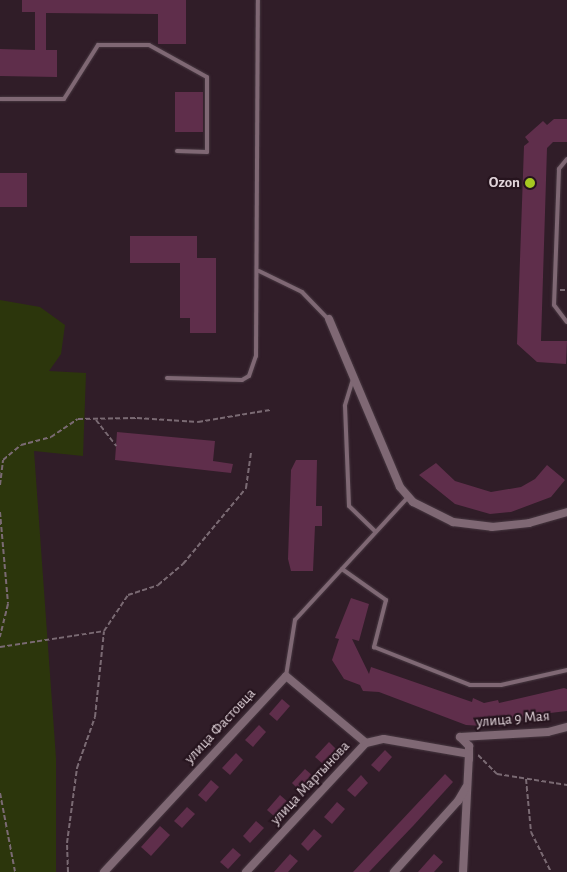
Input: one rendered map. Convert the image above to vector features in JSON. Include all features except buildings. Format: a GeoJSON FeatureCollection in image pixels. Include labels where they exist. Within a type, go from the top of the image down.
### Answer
{"type":"FeatureCollection","features":[{"type":"Feature","properties":{"kind":"street"},"geometry":{"type":"LineString","coordinates":[[329,319],[400,487],[408,497],[434,515],[473,526],[511,526],[567,512]]}},
{"type":"Feature","properties":{"kind":"street"},"geometry":{"type":"LineString","coordinates":[[286,676],[366,743]]}},
{"type":"Feature","properties":{"kind":"street","name":"улица Фастовца"},"geometry":{"type":"LineString","coordinates":[[104,872],[286,676]]}},
{"type":"Feature","properties":{"kind":"street","name":"улица 9 Мая"},"geometry":{"type":"LineString","coordinates":[[469,750],[460,737],[548,732],[567,727]]}},
{"type":"Feature","properties":{"kind":"street","name":"улица Мартынова"},"geometry":{"type":"LineString","coordinates":[[246,872],[366,743],[384,740],[469,750]]}},
{"type":"Feature","properties":{"kind":"street"},"geometry":{"type":"LineString","coordinates":[[463,872],[469,750]]}},
{"type":"Feature","properties":{"kind":"street"},"geometry":{"type":"LineString","coordinates":[[394,872],[458,801],[467,785]]}},
{"type":"Feature","properties":{"kind":"lane"},"geometry":{"type":"LineString","coordinates":[[167,378],[242,380],[249,376],[256,356],[259,271],[256,205],[258,0]]}},
{"type":"Feature","properties":{"kind":"lane"},"geometry":{"type":"LineString","coordinates":[[0,99],[64,99],[98,45],[149,45],[207,77],[207,152],[177,151]]}},
{"type":"Feature","properties":{"kind":"lane"},"geometry":{"type":"LineString","coordinates":[[567,159],[559,169],[554,305],[567,322]]}},
{"type":"Feature","properties":{"kind":"lane"},"geometry":{"type":"LineString","coordinates":[[259,271],[302,292],[329,319]]}},
{"type":"Feature","properties":{"kind":"lane"},"geometry":{"type":"LineString","coordinates":[[353,377],[345,406],[349,506],[376,532]]}},
{"type":"Feature","properties":{"kind":"lane"},"geometry":{"type":"LineString","coordinates":[[286,676],[295,620],[408,497]]}},
{"type":"Feature","properties":{"kind":"lane"},"geometry":{"type":"LineString","coordinates":[[342,569],[386,600],[374,648],[470,685],[501,685],[567,670]]}},
{"type":"Feature","properties":{"kind":"path"},"geometry":{"type":"LineString","coordinates":[[0,485],[2,460],[21,445],[51,437],[78,419],[137,418],[198,422],[270,410]]}},
{"type":"Feature","properties":{"kind":"path"},"geometry":{"type":"LineString","coordinates":[[96,420],[116,446]]}},
{"type":"Feature","properties":{"kind":"path"},"geometry":{"type":"LineString","coordinates":[[68,872],[68,843],[77,768],[95,717],[104,631],[128,595],[158,585],[183,564],[246,488],[251,451]]}},
{"type":"Feature","properties":{"kind":"path"},"geometry":{"type":"LineString","coordinates":[[0,512],[8,604],[0,637]]}},
{"type":"Feature","properties":{"kind":"path"},"geometry":{"type":"LineString","coordinates":[[0,647],[104,631]]}},
{"type":"Feature","properties":{"kind":"path"},"geometry":{"type":"LineString","coordinates":[[469,750],[497,774],[567,785]]}},
{"type":"Feature","properties":{"kind":"path"},"geometry":{"type":"LineString","coordinates":[[526,779],[531,832],[551,872]]}},
{"type":"Feature","properties":{"kind":"path"},"geometry":{"type":"LineString","coordinates":[[0,792],[16,872]]}},
{"type":"Feature","properties":{"kind":"green space"},"geometry":{"type":"Polygon","coordinates":[[[0,300],[40,307],[65,325],[61,354],[49,371],[86,373],[83,456],[34,451],[56,758],[56,872],[0,872],[0,300]]]}},
{"type":"Feature","properties":{"kind":"place","name":"Ozon"},"geometry":{"type":"Point","coordinates":[530,183]}}]}
